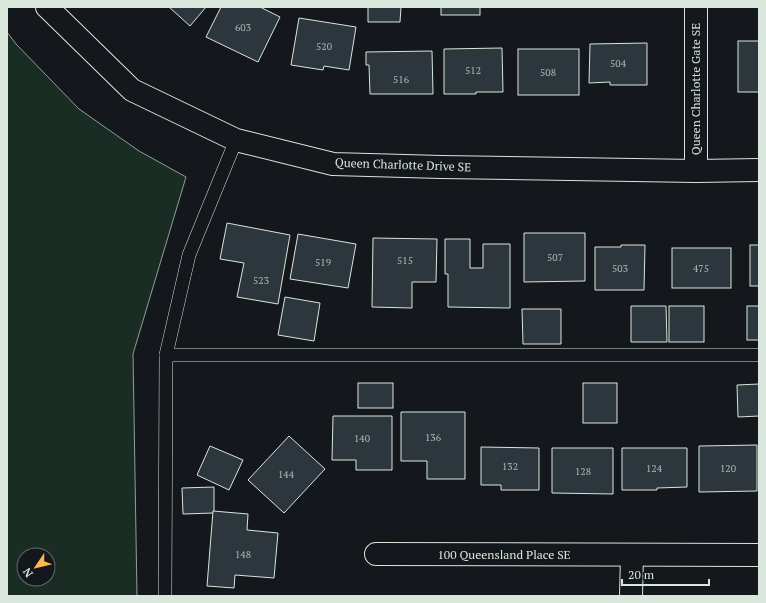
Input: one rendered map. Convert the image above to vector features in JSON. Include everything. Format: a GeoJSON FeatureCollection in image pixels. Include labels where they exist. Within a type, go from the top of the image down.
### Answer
{"type":"FeatureCollection","features":[{"type":"Feature","properties":{"kind":"street","name":"Queen Charlotte Drive SE"},"geometry":{"type":"LineString","coordinates":[[47,7],[132,90],[236,140],[333,164],[696,171],[759,170]]}},
{"type":"Feature","properties":{"kind":"street","name":"Queen Charlotte Gate SE"},"geometry":{"type":"LineString","coordinates":[[696,7],[696,171]]}},
{"type":"Feature","properties":{"kind":"street","name":"100 Queensland Place SE"},"geometry":{"type":"LineString","coordinates":[[376,554],[759,555]]}},
{"type":"Feature","properties":{"kind":"street"},"geometry":{"type":"LineString","coordinates":[[631,596],[632,555]]}},
{"type":"Feature","properties":{"kind":"lane"},"geometry":{"type":"LineString","coordinates":[[165,596],[166,355],[189,255],[236,140]]}},
{"type":"Feature","properties":{"kind":"lane"},"geometry":{"type":"LineString","coordinates":[[166,355],[759,355]]}},
{"type":"Feature","properties":{"kind":"green space"},"geometry":{"type":"Polygon","coordinates":[[[7,32],[16,44],[79,109],[139,151],[186,177],[133,354],[137,596],[7,596],[7,32]]]}},
{"type":"Feature","properties":{"kind":"building"},"geometry":{"type":"Polygon","coordinates":[[[169,7],[206,7],[190,26],[169,7]]]}},
{"type":"Feature","properties":{"kind":"building"},"geometry":{"type":"Polygon","coordinates":[[[221,7],[260,7],[280,17],[258,62],[206,37],[221,7]]]}},
{"type":"Feature","properties":{"kind":"building"},"geometry":{"type":"Polygon","coordinates":[[[368,7],[401,7],[400,22],[368,22],[368,7]]]}},
{"type":"Feature","properties":{"kind":"building"},"geometry":{"type":"Polygon","coordinates":[[[441,7],[480,7],[480,15],[441,15],[441,7]]]}},
{"type":"Feature","properties":{"kind":"building"},"geometry":{"type":"Polygon","coordinates":[[[299,18],[356,27],[349,70],[324,66],[323,70],[291,65],[299,18]]]}},
{"type":"Feature","properties":{"kind":"building"},"geometry":{"type":"Polygon","coordinates":[[[738,41],[759,41],[759,92],[738,92],[738,41]]]}},
{"type":"Feature","properties":{"kind":"building"},"geometry":{"type":"Polygon","coordinates":[[[647,43],[647,85],[610,85],[610,82],[589,83],[590,44],[647,43]]]}},
{"type":"Feature","properties":{"kind":"building"},"geometry":{"type":"Polygon","coordinates":[[[502,48],[503,92],[444,94],[444,49],[502,48]]]}},
{"type":"Feature","properties":{"kind":"building"},"geometry":{"type":"Polygon","coordinates":[[[518,49],[579,49],[579,95],[518,95],[518,49]]]}},
{"type":"Feature","properties":{"kind":"building"},"geometry":{"type":"Polygon","coordinates":[[[432,51],[433,94],[370,94],[369,65],[366,65],[366,52],[432,51]]]}},
{"type":"Feature","properties":{"kind":"building"},"geometry":{"type":"Polygon","coordinates":[[[227,223],[290,235],[278,304],[237,297],[244,263],[220,259],[227,223]]]}},
{"type":"Feature","properties":{"kind":"building"},"geometry":{"type":"Polygon","coordinates":[[[524,233],[585,233],[585,281],[524,282],[524,233]]]}},
{"type":"Feature","properties":{"kind":"building"},"geometry":{"type":"Polygon","coordinates":[[[298,234],[356,244],[348,288],[290,279],[298,234]]]}},
{"type":"Feature","properties":{"kind":"building"},"geometry":{"type":"Polygon","coordinates":[[[373,238],[437,239],[436,282],[412,282],[412,308],[372,307],[373,238]]]}},
{"type":"Feature","properties":{"kind":"building"},"geometry":{"type":"Polygon","coordinates":[[[445,239],[470,239],[470,268],[483,268],[483,244],[510,244],[510,308],[448,307],[448,274],[445,274],[445,239]]]}},
{"type":"Feature","properties":{"kind":"building"},"geometry":{"type":"Polygon","coordinates":[[[621,245],[645,245],[644,290],[595,290],[595,247],[621,247],[621,245]]]}},
{"type":"Feature","properties":{"kind":"building"},"geometry":{"type":"Polygon","coordinates":[[[750,245],[759,245],[759,286],[750,286],[750,245]]]}},
{"type":"Feature","properties":{"kind":"building"},"geometry":{"type":"Polygon","coordinates":[[[672,248],[731,248],[731,288],[672,288],[672,248]]]}},
{"type":"Feature","properties":{"kind":"building"},"geometry":{"type":"Polygon","coordinates":[[[285,297],[320,303],[314,341],[278,335],[285,297]]]}},
{"type":"Feature","properties":{"kind":"building"},"geometry":{"type":"Polygon","coordinates":[[[631,306],[666,306],[667,342],[631,342],[631,306]]]}},
{"type":"Feature","properties":{"kind":"building"},"geometry":{"type":"Polygon","coordinates":[[[669,306],[704,306],[704,342],[669,342],[669,306]]]}},
{"type":"Feature","properties":{"kind":"building"},"geometry":{"type":"Polygon","coordinates":[[[747,306],[759,306],[759,340],[747,340],[747,306]]]}},
{"type":"Feature","properties":{"kind":"building"},"geometry":{"type":"Polygon","coordinates":[[[522,309],[561,309],[561,344],[523,344],[522,309]]]}},
{"type":"Feature","properties":{"kind":"building"},"geometry":{"type":"Polygon","coordinates":[[[358,383],[393,383],[393,408],[358,408],[358,383]]]}},
{"type":"Feature","properties":{"kind":"building"},"geometry":{"type":"Polygon","coordinates":[[[583,383],[617,383],[617,423],[583,423],[583,383]]]}},
{"type":"Feature","properties":{"kind":"building"},"geometry":{"type":"Polygon","coordinates":[[[759,384],[759,416],[738,417],[737,385],[759,384]]]}},
{"type":"Feature","properties":{"kind":"building"},"geometry":{"type":"Polygon","coordinates":[[[401,412],[465,412],[465,479],[427,479],[427,461],[401,461],[401,412]]]}},
{"type":"Feature","properties":{"kind":"building"},"geometry":{"type":"Polygon","coordinates":[[[333,416],[392,416],[392,470],[356,470],[356,460],[332,460],[333,416]]]}},
{"type":"Feature","properties":{"kind":"building"},"geometry":{"type":"Polygon","coordinates":[[[289,436],[325,469],[284,513],[248,480],[289,436]]]}},
{"type":"Feature","properties":{"kind":"building"},"geometry":{"type":"Polygon","coordinates":[[[757,445],[757,491],[699,492],[699,446],[757,445]]]}},
{"type":"Feature","properties":{"kind":"building"},"geometry":{"type":"Polygon","coordinates":[[[210,446],[243,460],[229,490],[197,475],[210,446]]]}},
{"type":"Feature","properties":{"kind":"building"},"geometry":{"type":"Polygon","coordinates":[[[481,447],[539,448],[539,490],[501,490],[501,485],[481,485],[481,447]]]}},
{"type":"Feature","properties":{"kind":"building"},"geometry":{"type":"Polygon","coordinates":[[[552,448],[613,448],[613,494],[552,493],[552,448]]]}},
{"type":"Feature","properties":{"kind":"building"},"geometry":{"type":"Polygon","coordinates":[[[622,448],[687,448],[687,487],[657,488],[657,490],[622,490],[622,448]]]}},
{"type":"Feature","properties":{"kind":"building"},"geometry":{"type":"Polygon","coordinates":[[[214,487],[213,513],[183,514],[182,488],[214,487]]]}},
{"type":"Feature","properties":{"kind":"building"},"geometry":{"type":"Polygon","coordinates":[[[213,511],[248,514],[247,530],[278,533],[274,578],[235,575],[234,588],[207,586],[213,511]]]}}]}
